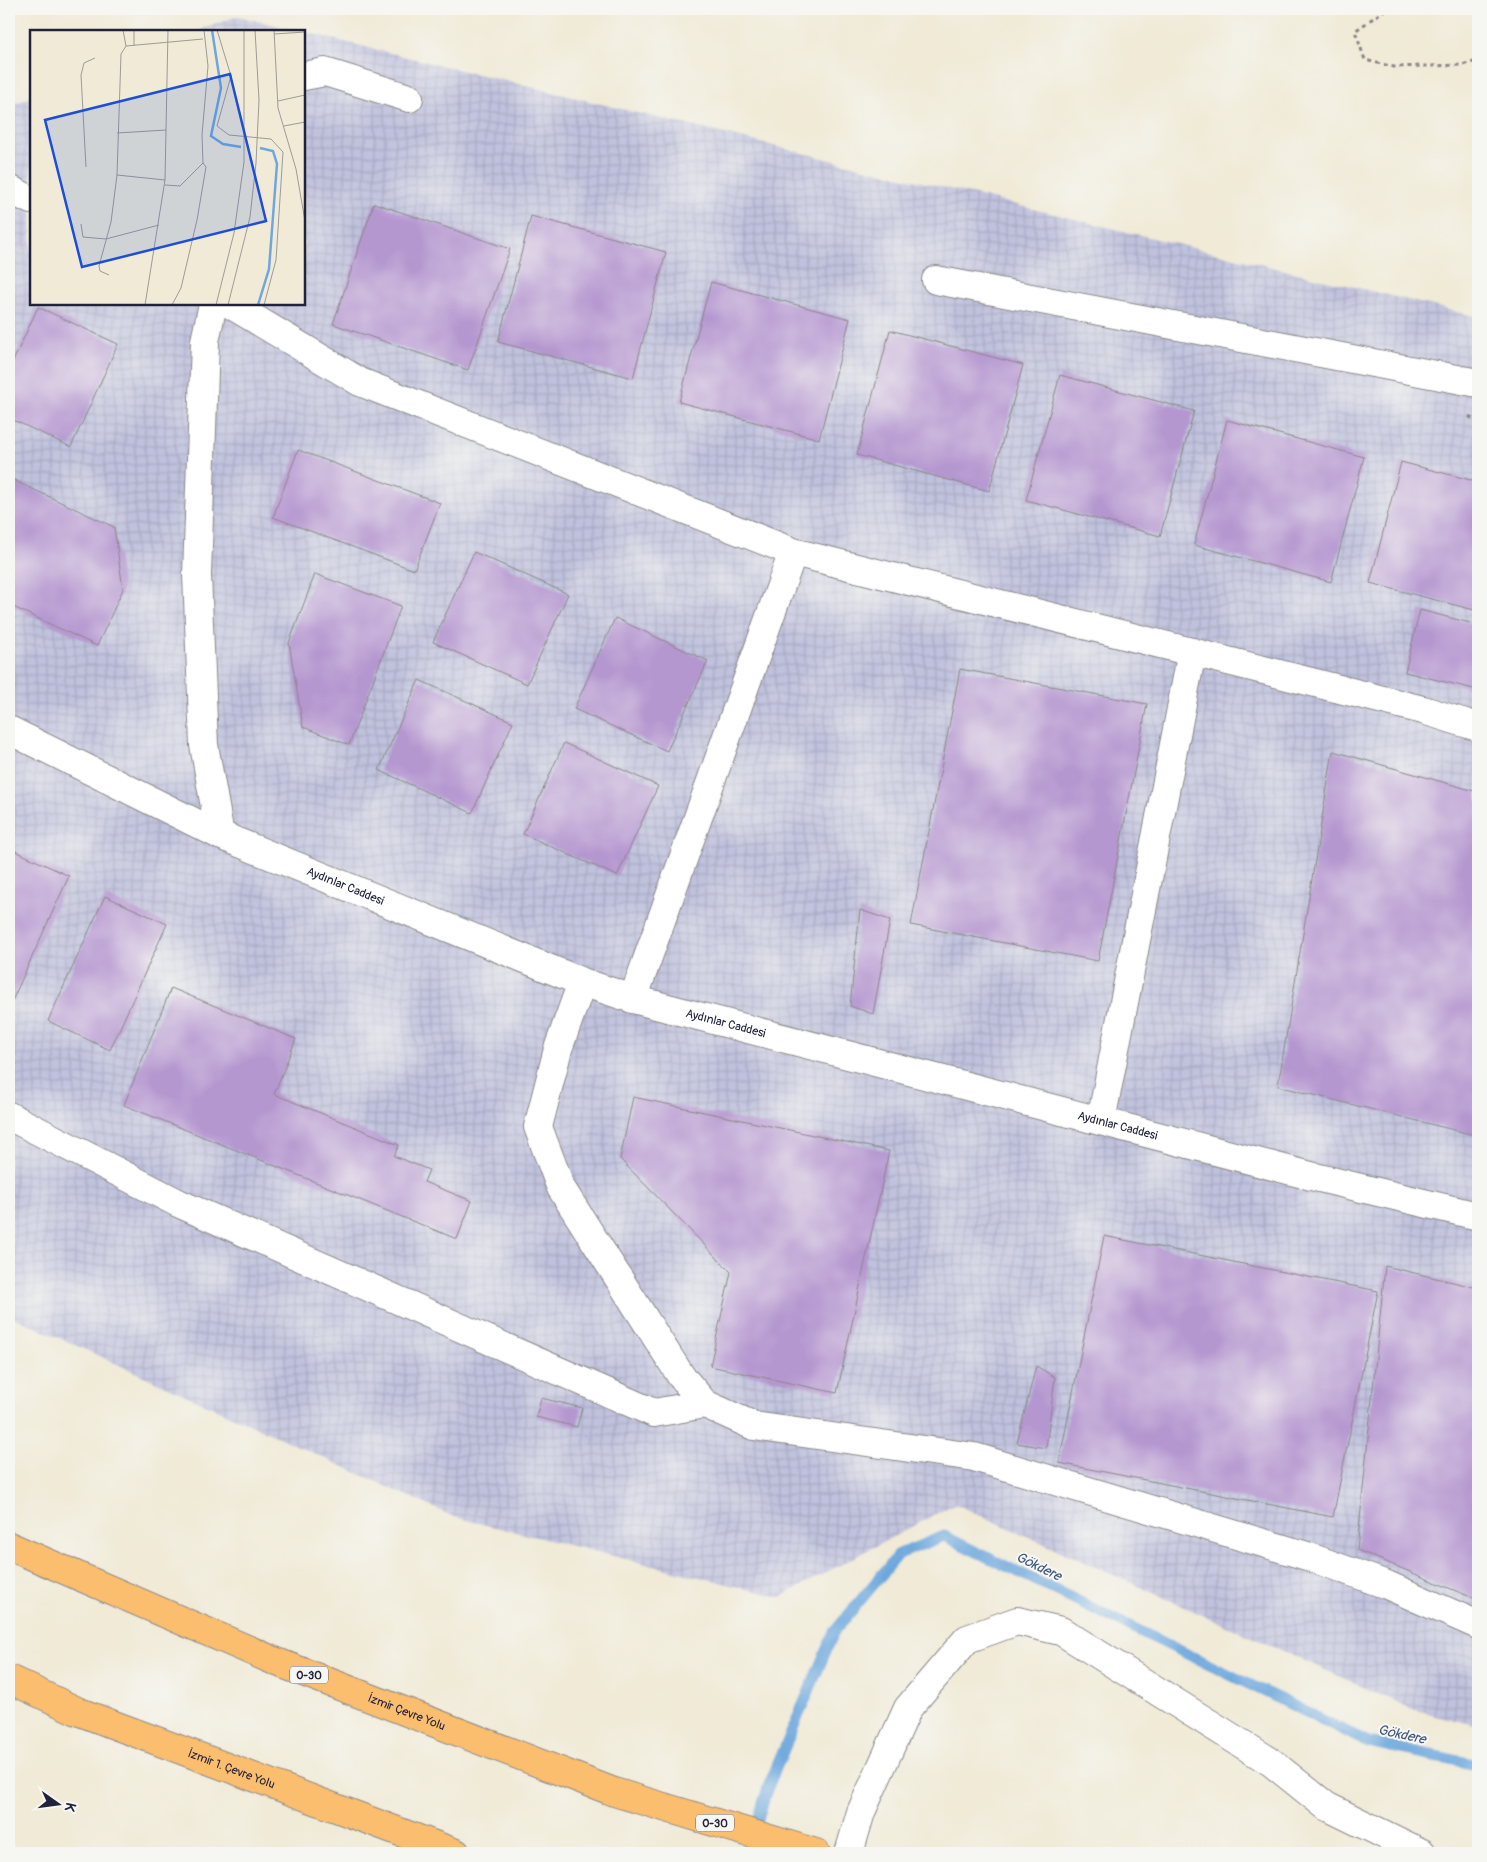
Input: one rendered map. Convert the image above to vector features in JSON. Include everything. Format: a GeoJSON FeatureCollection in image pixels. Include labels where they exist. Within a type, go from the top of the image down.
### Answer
{"type":"FeatureCollection","features":[{"type":"Feature","properties":{"kind":"highway","name":"İzmir Çevre Yolu"},"geometry":{"type":"LineString","coordinates":[[9,1546],[277,1662],[614,1792],[816,1853]]}},
{"type":"Feature","properties":{"kind":"highway","name":"İzmir 1. Çevre Yolu"},"geometry":{"type":"LineString","coordinates":[[9,1678],[77,1712],[456,1853]]}},
{"type":"Feature","properties":{"kind":"street"},"geometry":{"type":"LineString","coordinates":[[305,76],[325,72],[409,98]]}},
{"type":"Feature","properties":{"kind":"street"},"geometry":{"type":"LineString","coordinates":[[9,189],[30,200]]}},
{"type":"Feature","properties":{"kind":"street"},"geometry":{"type":"LineString","coordinates":[[936,280],[1478,383]]}},
{"type":"Feature","properties":{"kind":"street"},"geometry":{"type":"LineString","coordinates":[[213,305],[205,341],[198,575],[204,745],[220,835]]}},
{"type":"Feature","properties":{"kind":"street"},"geometry":{"type":"LineString","coordinates":[[232,305],[360,382],[793,552],[1423,710],[1478,728]]}},
{"type":"Feature","properties":{"kind":"street"},"geometry":{"type":"LineString","coordinates":[[633,1000],[793,552]]}},
{"type":"Feature","properties":{"kind":"street"},"geometry":{"type":"LineString","coordinates":[[1101,1121],[1192,652]]}},
{"type":"Feature","properties":{"kind":"street","name":"Aydınlar Caddesi"},"geometry":{"type":"LineString","coordinates":[[9,730],[220,835],[582,982],[633,1000],[1311,1176],[1478,1216]]}},
{"type":"Feature","properties":{"kind":"street"},"geometry":{"type":"LineString","coordinates":[[582,982],[558,1049],[538,1128],[560,1188],[681,1376],[705,1404],[754,1426],[984,1459],[1307,1556],[1387,1585],[1478,1625]]}},
{"type":"Feature","properties":{"kind":"street"},"geometry":{"type":"LineString","coordinates":[[9,1116],[178,1203],[654,1412],[705,1404]]}},
{"type":"Feature","properties":{"kind":"street"},"geometry":{"type":"LineString","coordinates":[[849,1853],[861,1812],[908,1708],[967,1639],[1017,1621],[1061,1631],[1271,1762],[1326,1806],[1422,1853]]}},
{"type":"Feature","properties":{"kind":"path"},"geometry":{"type":"LineString","coordinates":[[1386,9],[1355,31],[1365,60],[1394,67],[1461,65],[1478,61]]}},
{"type":"Feature","properties":{"kind":"shaded area"},"geometry":{"type":"Polygon","coordinates":[[[237,16],[297,30],[201,30],[237,16]]]}},
{"type":"Feature","properties":{"kind":"shaded area"},"geometry":{"type":"Polygon","coordinates":[[[305,32],[1478,317],[1478,1726],[1412,1709],[955,1504],[780,1597],[454,1517],[9,1315],[9,106],[30,97],[30,305],[305,305],[305,32]]]}},
{"type":"Feature","properties":{"kind":"building"},"geometry":{"type":"Polygon","coordinates":[[[374,203],[510,249],[468,370],[333,324],[374,203]]]}},
{"type":"Feature","properties":{"kind":"building"},"geometry":{"type":"Polygon","coordinates":[[[531,216],[666,252],[633,378],[498,342],[531,216]]]}},
{"type":"Feature","properties":{"kind":"building"},"geometry":{"type":"Polygon","coordinates":[[[711,282],[850,319],[819,439],[679,402],[711,282]]]}},
{"type":"Feature","properties":{"kind":"building"},"geometry":{"type":"Polygon","coordinates":[[[38,307],[118,344],[71,447],[9,418],[9,370],[38,307]]]}},
{"type":"Feature","properties":{"kind":"building"},"geometry":{"type":"Polygon","coordinates":[[[890,330],[1023,365],[989,491],[857,455],[890,330]]]}},
{"type":"Feature","properties":{"kind":"building"},"geometry":{"type":"Polygon","coordinates":[[[1060,375],[1194,411],[1160,536],[1026,500],[1060,375]]]}},
{"type":"Feature","properties":{"kind":"building"},"geometry":{"type":"Polygon","coordinates":[[[1227,420],[1364,457],[1331,582],[1194,545],[1227,420]]]}},
{"type":"Feature","properties":{"kind":"building"},"geometry":{"type":"Polygon","coordinates":[[[298,450],[440,503],[414,570],[273,517],[298,450]]]}},
{"type":"Feature","properties":{"kind":"building"},"geometry":{"type":"Polygon","coordinates":[[[1401,462],[1478,482],[1478,611],[1370,583],[1401,462]]]}},
{"type":"Feature","properties":{"kind":"building"},"geometry":{"type":"Polygon","coordinates":[[[9,478],[114,527],[123,589],[97,646],[9,605],[9,478]]]}},
{"type":"Feature","properties":{"kind":"building"},"geometry":{"type":"Polygon","coordinates":[[[474,552],[568,594],[527,684],[433,642],[474,552]]]}},
{"type":"Feature","properties":{"kind":"building"},"geometry":{"type":"Polygon","coordinates":[[[315,574],[401,606],[349,745],[303,727],[289,643],[315,574]]]}},
{"type":"Feature","properties":{"kind":"building"},"geometry":{"type":"Polygon","coordinates":[[[1420,610],[1478,625],[1478,690],[1405,672],[1420,610]]]}},
{"type":"Feature","properties":{"kind":"building"},"geometry":{"type":"Polygon","coordinates":[[[615,618],[708,661],[667,751],[574,709],[615,618]]]}},
{"type":"Feature","properties":{"kind":"building"},"geometry":{"type":"Polygon","coordinates":[[[960,669],[1147,704],[1098,961],[911,925],[960,669]]]}},
{"type":"Feature","properties":{"kind":"building"},"geometry":{"type":"Polygon","coordinates":[[[419,680],[513,722],[472,813],[379,770],[419,680]]]}},
{"type":"Feature","properties":{"kind":"building"},"geometry":{"type":"Polygon","coordinates":[[[564,743],[658,786],[617,876],[523,834],[564,743]]]}},
{"type":"Feature","properties":{"kind":"building"},"geometry":{"type":"Polygon","coordinates":[[[1333,751],[1478,792],[1478,1136],[1278,1086],[1333,751]]]}},
{"type":"Feature","properties":{"kind":"building"},"geometry":{"type":"Polygon","coordinates":[[[9,848],[69,876],[12,1001],[9,999],[9,848]]]}},
{"type":"Feature","properties":{"kind":"building"},"geometry":{"type":"Polygon","coordinates":[[[105,896],[167,924],[110,1050],[48,1021],[105,896]]]}},
{"type":"Feature","properties":{"kind":"building"},"geometry":{"type":"Polygon","coordinates":[[[860,910],[890,920],[873,1014],[850,1006],[860,910]]]}},
{"type":"Feature","properties":{"kind":"building"},"geometry":{"type":"Polygon","coordinates":[[[171,988],[296,1039],[274,1094],[399,1145],[394,1156],[429,1170],[424,1182],[472,1201],[457,1239],[124,1105],[171,988]]]}},
{"type":"Feature","properties":{"kind":"building"},"geometry":{"type":"Polygon","coordinates":[[[633,1097],[889,1151],[837,1393],[710,1366],[731,1272],[620,1159],[633,1097]]]}},
{"type":"Feature","properties":{"kind":"building"},"geometry":{"type":"Polygon","coordinates":[[[1104,1236],[1378,1291],[1333,1517],[1059,1463],[1104,1236]]]}},
{"type":"Feature","properties":{"kind":"building"},"geometry":{"type":"Polygon","coordinates":[[[1385,1266],[1478,1288],[1478,1600],[1357,1550],[1385,1266]]]}},
{"type":"Feature","properties":{"kind":"building"},"geometry":{"type":"Polygon","coordinates":[[[1036,1366],[1055,1377],[1046,1448],[1017,1443],[1036,1366]]]}},
{"type":"Feature","properties":{"kind":"building"},"geometry":{"type":"Polygon","coordinates":[[[541,1398],[582,1408],[577,1427],[536,1417],[541,1398]]]}},
{"type":"Feature","properties":{"kind":"waterway","name":"Gökdere"},"geometry":{"type":"LineString","coordinates":[[748,1853],[768,1787],[834,1632],[899,1554],[944,1536],[1368,1742],[1478,1765]]}}]}
